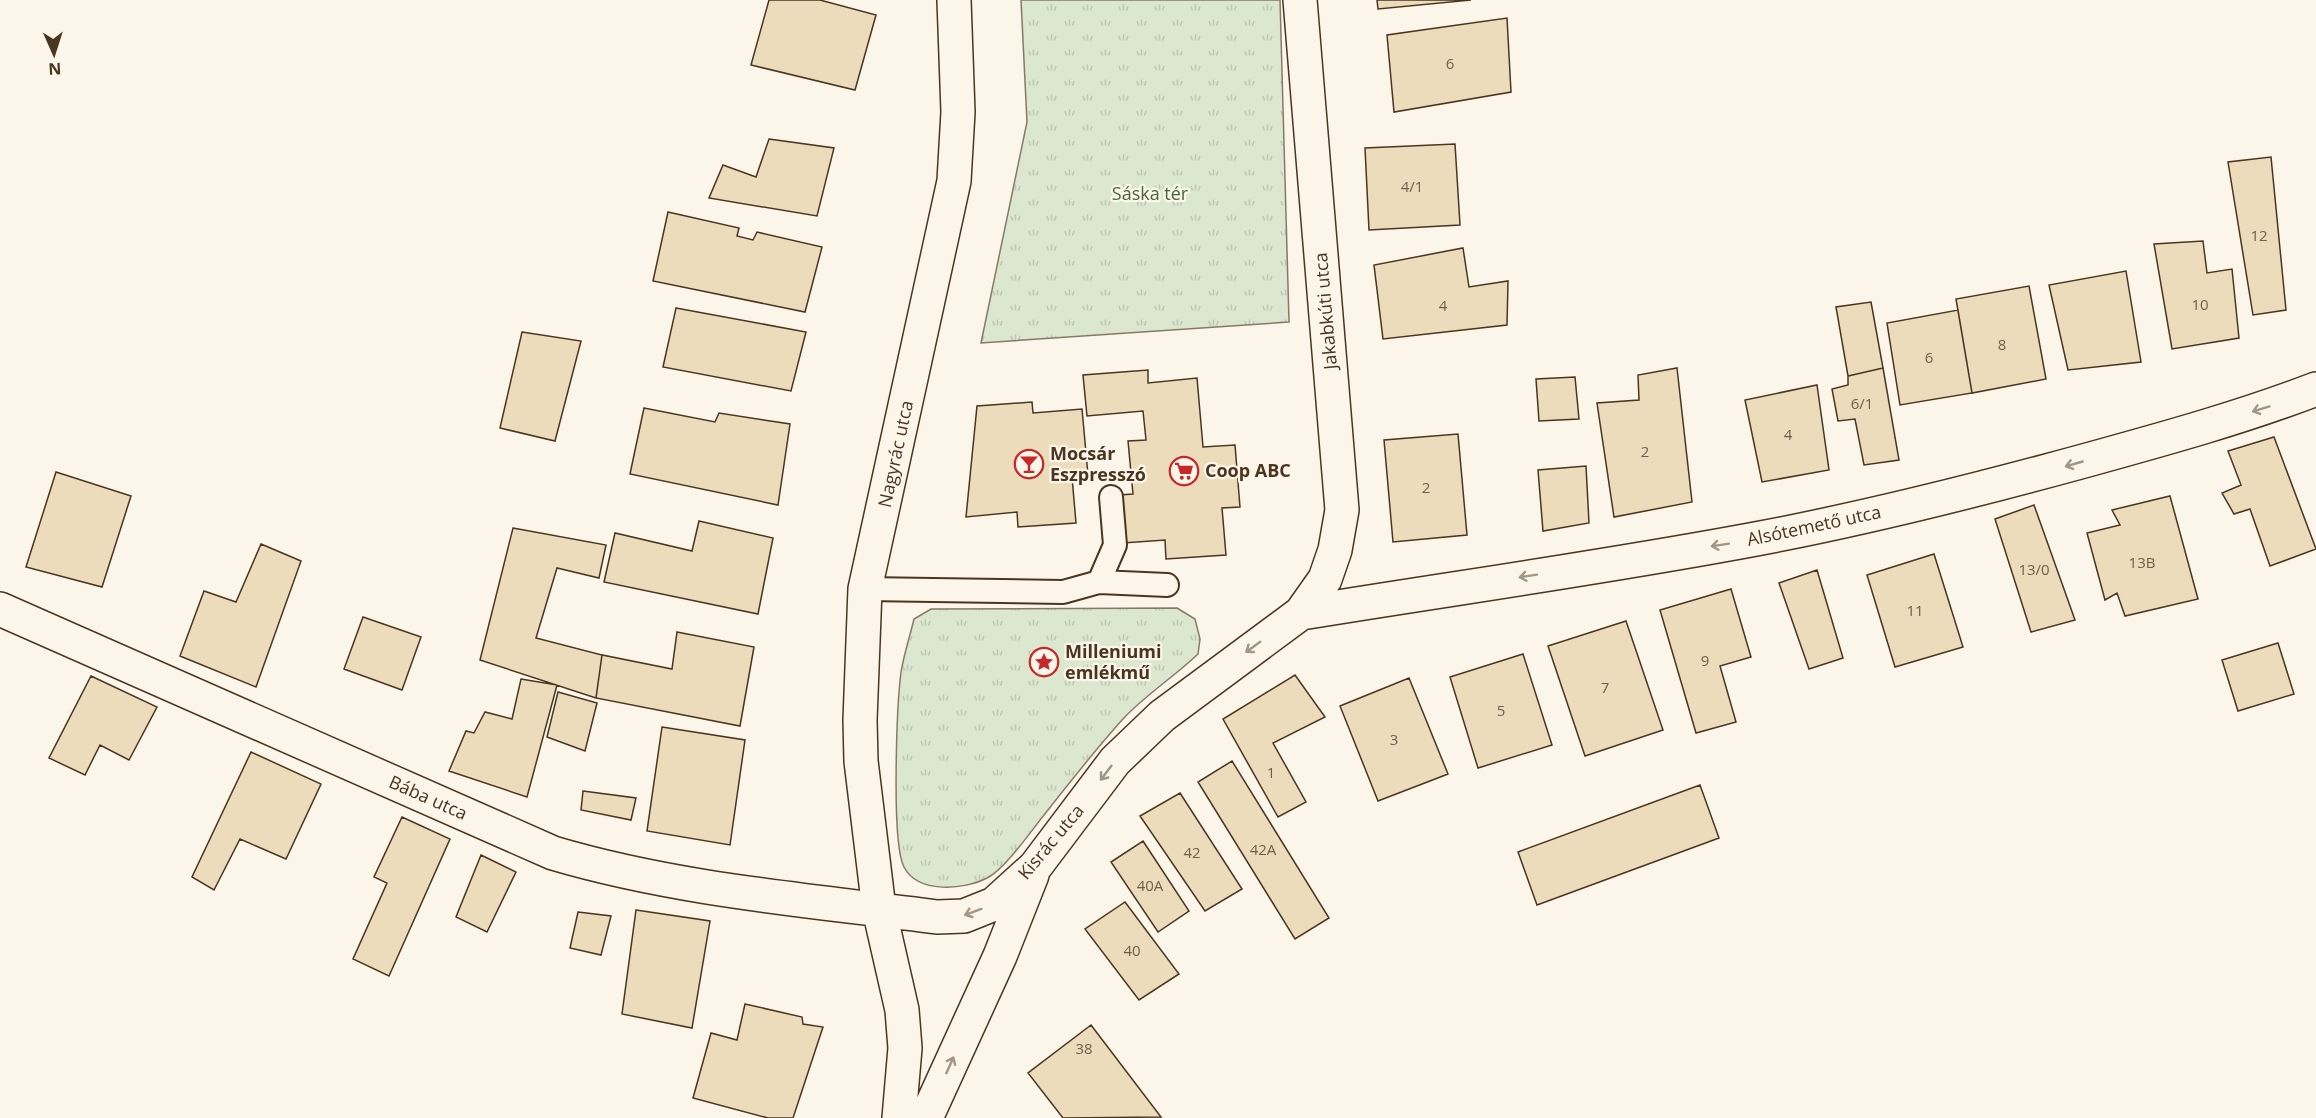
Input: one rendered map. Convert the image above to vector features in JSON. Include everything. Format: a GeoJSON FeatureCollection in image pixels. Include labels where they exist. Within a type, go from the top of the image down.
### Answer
{"type":"FeatureCollection","features":[{"type":"Feature","properties":{"kind":"street","name":"Nagyrác utca"},"geometry":{"type":"LineString","coordinates":[[879,909],[861,751],[865,589],[954,181],[958,112],[954,0]]}},
{"type":"Feature","properties":{"kind":"street","name":"Jakabkúti utca"},"geometry":{"type":"LineString","coordinates":[[1300,0],[1342,510],[1335,550],[1325,579],[1301,613]]}},
{"type":"Feature","properties":{"kind":"street","name":"Alsótemető utca"},"geometry":{"type":"LineString","coordinates":[[1301,613],[1760,538],[1881,513],[1978,490],[2141,445],[2273,406],[2316,389]]}},
{"type":"Feature","properties":{"kind":"street","name":"Bába utca"},"geometry":{"type":"LineString","coordinates":[[0,609],[553,853],[635,875],[681,884],[879,909]]}},
{"type":"Feature","properties":{"kind":"street","name":"Kisrác utca"},"geometry":{"type":"LineString","coordinates":[[879,909],[937,917],[964,916],[994,904],[1035,867],[1115,761],[1162,716],[1301,613]]}},
{"type":"Feature","properties":{"kind":"street"},"geometry":{"type":"LineString","coordinates":[[926,1118],[1000,956],[1035,867]]}},
{"type":"Feature","properties":{"kind":"street"},"geometry":{"type":"LineString","coordinates":[[879,909],[903,1010],[905,1048],[899,1118]]}},
{"type":"Feature","properties":{"kind":"lane"},"geometry":{"type":"LineString","coordinates":[[1099,582],[1115,545],[1111,497]]}},
{"type":"Feature","properties":{"kind":"lane"},"geometry":{"type":"LineString","coordinates":[[865,589],[1063,592],[1099,582],[1167,585]]}},
{"type":"Feature","properties":{"kind":"green space","name":"Sáska tér"},"geometry":{"type":"Polygon","coordinates":[[[1021,0],[1280,0],[1289,322],[981,343],[1027,122],[1021,0]]]}},
{"type":"Feature","properties":{"kind":"green space"},"geometry":{"type":"Polygon","coordinates":[[[1177,608],[1195,619],[1200,639],[1198,654],[1122,720],[1002,867],[987,878],[954,887],[930,886],[911,876],[904,867],[900,853],[897,830],[896,772],[901,672],[914,619],[931,609],[1177,608]]]}},
{"type":"Feature","properties":{"kind":"building"},"geometry":{"type":"Polygon","coordinates":[[[769,0],[820,0],[876,15],[855,90],[751,65],[769,0]]]}},
{"type":"Feature","properties":{"kind":"building"},"geometry":{"type":"Polygon","coordinates":[[[1377,0],[1471,0],[1378,9],[1377,0]]]}},
{"type":"Feature","properties":{"kind":"building"},"geometry":{"type":"Polygon","coordinates":[[[1507,18],[1511,92],[1394,112],[1387,35],[1507,18]]]}},
{"type":"Feature","properties":{"kind":"building"},"geometry":{"type":"Polygon","coordinates":[[[769,139],[834,148],[817,216],[709,198],[723,165],[756,177],[769,139]]]}},
{"type":"Feature","properties":{"kind":"building"},"geometry":{"type":"Polygon","coordinates":[[[1455,144],[1460,225],[1369,230],[1365,148],[1455,144]]]}},
{"type":"Feature","properties":{"kind":"building"},"geometry":{"type":"Polygon","coordinates":[[[2271,157],[2286,310],[2253,315],[2228,162],[2271,157]]]}},
{"type":"Feature","properties":{"kind":"building"},"geometry":{"type":"Polygon","coordinates":[[[668,212],[739,228],[737,236],[753,240],[757,232],[822,247],[805,312],[653,281],[668,212]]]}},
{"type":"Feature","properties":{"kind":"building"},"geometry":{"type":"Polygon","coordinates":[[[2203,241],[2207,273],[2232,269],[2239,338],[2172,349],[2154,244],[2203,241]]]}},
{"type":"Feature","properties":{"kind":"building"},"geometry":{"type":"Polygon","coordinates":[[[1463,248],[1469,287],[1508,281],[1507,325],[1383,339],[1374,265],[1463,248]]]}},
{"type":"Feature","properties":{"kind":"building"},"geometry":{"type":"Polygon","coordinates":[[[2126,271],[2141,362],[2068,370],[2049,285],[2126,271]]]}},
{"type":"Feature","properties":{"kind":"building"},"geometry":{"type":"Polygon","coordinates":[[[2029,286],[2046,379],[1972,393],[1956,299],[2029,286]]]}},
{"type":"Feature","properties":{"kind":"building"},"geometry":{"type":"Polygon","coordinates":[[[1871,302],[1883,368],[1848,376],[1836,307],[1871,302]]]}},
{"type":"Feature","properties":{"kind":"building"},"geometry":{"type":"Polygon","coordinates":[[[676,308],[806,332],[791,391],[663,367],[676,308]]]}},
{"type":"Feature","properties":{"kind":"building"},"geometry":{"type":"Polygon","coordinates":[[[1958,310],[1972,393],[1900,405],[1887,323],[1958,310]]]}},
{"type":"Feature","properties":{"kind":"building"},"geometry":{"type":"Polygon","coordinates":[[[522,332],[581,341],[555,441],[500,428],[522,332]]]}},
{"type":"Feature","properties":{"kind":"building"},"geometry":{"type":"Polygon","coordinates":[[[1677,368],[1692,502],[1614,517],[1597,403],[1639,400],[1638,375],[1677,368]]]}},
{"type":"Feature","properties":{"kind":"building"},"geometry":{"type":"Polygon","coordinates":[[[1883,368],[1899,460],[1864,465],[1855,419],[1838,421],[1832,389],[1848,385],[1848,376],[1883,368]]]}},
{"type":"Feature","properties":{"kind":"building","name":"Coop ABC"},"geometry":{"type":"Polygon","coordinates":[[[1148,370],[1148,383],[1197,378],[1203,447],[1235,445],[1240,507],[1222,508],[1226,555],[1166,559],[1165,540],[1123,543],[1119,495],[1133,494],[1128,441],[1146,440],[1143,411],[1087,416],[1083,375],[1148,370]]]}},
{"type":"Feature","properties":{"kind":"building"},"geometry":{"type":"Polygon","coordinates":[[[1575,377],[1579,419],[1539,421],[1536,379],[1575,377]]]}},
{"type":"Feature","properties":{"kind":"building"},"geometry":{"type":"Polygon","coordinates":[[[1817,385],[1829,470],[1762,482],[1745,400],[1817,385]]]}},
{"type":"Feature","properties":{"kind":"building","name":"Mocsár Eszpresszó"},"geometry":{"type":"Polygon","coordinates":[[[1032,402],[1033,413],[1082,409],[1088,475],[1072,477],[1076,523],[1018,527],[1017,512],[966,517],[977,406],[1032,402]]]}},
{"type":"Feature","properties":{"kind":"building"},"geometry":{"type":"Polygon","coordinates":[[[644,408],[715,422],[719,413],[790,424],[778,505],[630,474],[644,408]]]}},
{"type":"Feature","properties":{"kind":"building"},"geometry":{"type":"Polygon","coordinates":[[[1458,434],[1467,535],[1393,542],[1384,440],[1458,434]]]}},
{"type":"Feature","properties":{"kind":"building"},"geometry":{"type":"Polygon","coordinates":[[[2274,437],[2316,549],[2270,566],[2250,509],[2234,514],[2222,493],[2241,485],[2228,451],[2274,437]]]}},
{"type":"Feature","properties":{"kind":"building"},"geometry":{"type":"Polygon","coordinates":[[[1586,466],[1589,523],[1543,531],[1538,470],[1586,466]]]}},
{"type":"Feature","properties":{"kind":"building"},"geometry":{"type":"Polygon","coordinates":[[[56,472],[131,496],[102,587],[26,567],[56,472]]]}},
{"type":"Feature","properties":{"kind":"building"},"geometry":{"type":"Polygon","coordinates":[[[2170,496],[2198,599],[2125,616],[2117,593],[2105,600],[2087,533],[2120,525],[2112,510],[2170,496]]]}},
{"type":"Feature","properties":{"kind":"building"},"geometry":{"type":"Polygon","coordinates":[[[2034,505],[2075,620],[2031,632],[1995,519],[2034,505]]]}},
{"type":"Feature","properties":{"kind":"building"},"geometry":{"type":"Polygon","coordinates":[[[699,521],[773,538],[758,614],[604,582],[615,533],[692,551],[699,521]]]}},
{"type":"Feature","properties":{"kind":"building"},"geometry":{"type":"Polygon","coordinates":[[[513,528],[606,545],[599,578],[557,568],[536,638],[602,655],[596,698],[480,660],[513,528]]]}},
{"type":"Feature","properties":{"kind":"building"},"geometry":{"type":"Polygon","coordinates":[[[261,544],[301,561],[256,687],[180,656],[204,591],[236,602],[261,544]]]}},
{"type":"Feature","properties":{"kind":"building"},"geometry":{"type":"Polygon","coordinates":[[[1934,554],[1963,647],[1895,667],[1867,575],[1934,554]]]}},
{"type":"Feature","properties":{"kind":"building"},"geometry":{"type":"Polygon","coordinates":[[[1817,570],[1843,658],[1809,669],[1779,583],[1817,570]]]}},
{"type":"Feature","properties":{"kind":"building"},"geometry":{"type":"Polygon","coordinates":[[[1731,589],[1751,657],[1720,666],[1736,722],[1696,733],[1660,610],[1731,589]]]}},
{"type":"Feature","properties":{"kind":"building"},"geometry":{"type":"Polygon","coordinates":[[[363,617],[421,637],[402,690],[344,669],[363,617]]]}},
{"type":"Feature","properties":{"kind":"building"},"geometry":{"type":"Polygon","coordinates":[[[1626,621],[1663,730],[1585,756],[1548,646],[1626,621]]]}},
{"type":"Feature","properties":{"kind":"building"},"geometry":{"type":"Polygon","coordinates":[[[677,632],[754,647],[740,726],[596,698],[602,655],[672,669],[677,632]]]}},
{"type":"Feature","properties":{"kind":"building"},"geometry":{"type":"Polygon","coordinates":[[[2278,643],[2294,694],[2238,711],[2222,660],[2278,643]]]}},
{"type":"Feature","properties":{"kind":"building"},"geometry":{"type":"Polygon","coordinates":[[[1523,654],[1552,745],[1478,768],[1450,677],[1523,654]]]}},
{"type":"Feature","properties":{"kind":"building"},"geometry":{"type":"Polygon","coordinates":[[[1295,675],[1325,717],[1273,743],[1306,802],[1278,817],[1223,719],[1295,675]]]}},
{"type":"Feature","properties":{"kind":"building"},"geometry":{"type":"Polygon","coordinates":[[[91,676],[157,707],[129,760],[100,745],[85,775],[49,758],[91,676]]]}},
{"type":"Feature","properties":{"kind":"building"},"geometry":{"type":"Polygon","coordinates":[[[1409,678],[1448,774],[1378,801],[1340,706],[1409,678]]]}},
{"type":"Feature","properties":{"kind":"building"},"geometry":{"type":"Polygon","coordinates":[[[521,679],[557,685],[527,797],[449,771],[466,731],[474,733],[485,712],[512,719],[521,679]]]}},
{"type":"Feature","properties":{"kind":"building"},"geometry":{"type":"Polygon","coordinates":[[[558,692],[597,703],[585,751],[547,737],[558,692]]]}},
{"type":"Feature","properties":{"kind":"building"},"geometry":{"type":"Polygon","coordinates":[[[662,727],[745,740],[730,845],[647,831],[662,727]]]}},
{"type":"Feature","properties":{"kind":"building"},"geometry":{"type":"Polygon","coordinates":[[[251,752],[321,784],[286,859],[240,839],[214,890],[192,877],[251,752]]]}},
{"type":"Feature","properties":{"kind":"building"},"geometry":{"type":"Polygon","coordinates":[[[1232,761],[1329,918],[1295,939],[1198,782],[1232,761]]]}},
{"type":"Feature","properties":{"kind":"building"},"geometry":{"type":"Polygon","coordinates":[[[1700,785],[1719,838],[1537,905],[1518,852],[1700,785]]]}},
{"type":"Feature","properties":{"kind":"building"},"geometry":{"type":"Polygon","coordinates":[[[583,791],[636,798],[631,820],[581,810],[583,791]]]}},
{"type":"Feature","properties":{"kind":"building"},"geometry":{"type":"Polygon","coordinates":[[[1180,793],[1242,889],[1205,911],[1140,816],[1180,793]]]}},
{"type":"Feature","properties":{"kind":"building"},"geometry":{"type":"Polygon","coordinates":[[[402,817],[450,839],[389,976],[353,959],[387,883],[374,877],[402,817]]]}},
{"type":"Feature","properties":{"kind":"building"},"geometry":{"type":"Polygon","coordinates":[[[1143,841],[1189,911],[1158,932],[1111,862],[1143,841]]]}},
{"type":"Feature","properties":{"kind":"building"},"geometry":{"type":"Polygon","coordinates":[[[481,855],[516,872],[487,932],[456,917],[481,855]]]}},
{"type":"Feature","properties":{"kind":"building"},"geometry":{"type":"Polygon","coordinates":[[[1125,902],[1179,974],[1139,1000],[1085,929],[1125,902]]]}},
{"type":"Feature","properties":{"kind":"building"},"geometry":{"type":"Polygon","coordinates":[[[636,910],[710,921],[692,1028],[622,1014],[636,910]]]}},
{"type":"Feature","properties":{"kind":"building"},"geometry":{"type":"Polygon","coordinates":[[[578,912],[611,916],[601,955],[570,948],[578,912]]]}},
{"type":"Feature","properties":{"kind":"building"},"geometry":{"type":"Polygon","coordinates":[[[745,1004],[802,1017],[803,1024],[823,1027],[793,1118],[768,1118],[693,1098],[711,1033],[737,1040],[745,1004]]]}},
{"type":"Feature","properties":{"kind":"building"},"geometry":{"type":"Polygon","coordinates":[[[1091,1025],[1161,1117],[1063,1118],[1028,1073],[1091,1025]]]}},
{"type":"Feature","properties":{"kind":"place","name":"Mocsár Eszpresszó"},"geometry":{"type":"Point","coordinates":[1029,464]}},
{"type":"Feature","properties":{"kind":"place","name":"Coop ABC"},"geometry":{"type":"Point","coordinates":[1184,471]}},
{"type":"Feature","properties":{"kind":"place","name":"Milleniumi emlékmű"},"geometry":{"type":"Point","coordinates":[1044,662]}}]}
